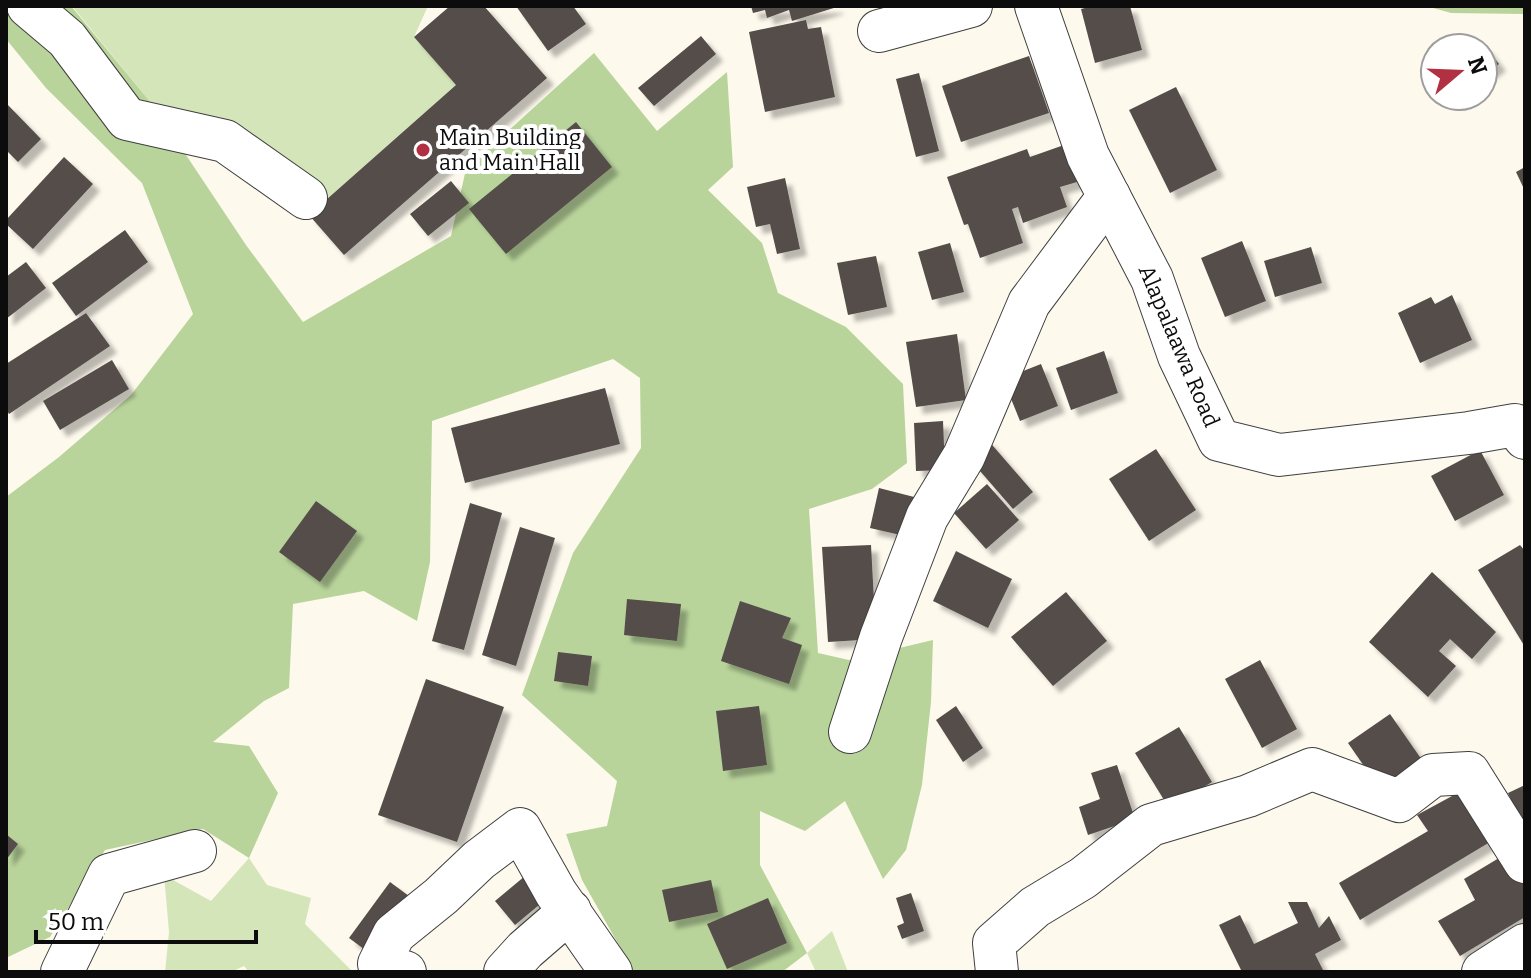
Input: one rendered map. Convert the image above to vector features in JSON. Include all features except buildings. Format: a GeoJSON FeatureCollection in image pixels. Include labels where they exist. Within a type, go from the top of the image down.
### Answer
{"type":"FeatureCollection","features":[{"type":"Feature","properties":{"kind":"street"},"geometry":{"type":"LineString","coordinates":[[28,6],[67,39],[127,119],[225,141],[306,198]]}},
{"type":"Feature","properties":{"kind":"street"},"geometry":{"type":"LineString","coordinates":[[879,31],[971,6]]}},
{"type":"Feature","properties":{"kind":"street","name":"Alapalaawa Road"},"geometry":{"type":"LineString","coordinates":[[1036,6],[1088,156],[1152,279],[1179,356],[1219,440],[1279,455],[1515,425],[1525,438]]}},
{"type":"Feature","properties":{"kind":"street"},"geometry":{"type":"LineString","coordinates":[[850,732],[881,637],[927,517],[964,456],[1029,303],[1109,196]]}},
{"type":"Feature","properties":{"kind":"street"},"geometry":{"type":"LineString","coordinates":[[997,972],[994,943],[1035,907],[1083,878],[1151,825],[1248,796],[1312,769],[1399,801],[1433,775],[1469,773],[1525,862]]}},
{"type":"Feature","properties":{"kind":"street"},"geometry":{"type":"LineString","coordinates":[[386,969],[394,934],[479,860],[520,829],[556,893],[611,972]]}},
{"type":"Feature","properties":{"kind":"street"},"geometry":{"type":"LineString","coordinates":[[62,972],[109,875],[195,851]]}},
{"type":"Feature","properties":{"kind":"street"},"geometry":{"type":"LineString","coordinates":[[505,972],[570,911]]}},
{"type":"Feature","properties":{"kind":"street"},"geometry":{"type":"LineString","coordinates":[[1483,972],[1525,945]]}},
{"type":"Feature","properties":{"kind":"green space"},"geometry":{"type":"Polygon","coordinates":[[[6,6],[71,6],[152,104],[246,245],[303,322],[451,236],[466,169],[594,53],[657,131],[727,72],[733,167],[708,190],[762,243],[778,293],[846,327],[903,384],[907,463],[872,489],[809,509],[818,653],[849,660],[933,640],[931,702],[922,785],[906,850],[883,879],[845,801],[805,831],[760,811],[760,865],[807,953],[782,972],[634,972],[582,880],[566,834],[607,826],[617,781],[522,695],[573,553],[641,448],[640,378],[613,359],[432,421],[430,562],[417,621],[364,591],[293,604],[289,688],[264,701],[213,742],[249,746],[278,793],[249,858],[203,829],[105,850],[50,937],[6,958],[6,497],[59,457],[131,395],[193,314],[142,183],[46,88],[6,39],[6,6]]]}},
{"type":"Feature","properties":{"kind":"green space"},"geometry":{"type":"Polygon","coordinates":[[[72,6],[428,6],[414,37],[456,85],[309,215],[297,219],[281,201],[152,104],[72,6]]]}},
{"type":"Feature","properties":{"kind":"green space"},"geometry":{"type":"Polygon","coordinates":[[[1426,6],[1525,6],[1525,14],[1451,13],[1426,6]]]}},
{"type":"Feature","properties":{"kind":"green space"},"geometry":{"type":"Polygon","coordinates":[[[249,858],[267,885],[311,898],[305,924],[353,972],[249,972],[244,966],[231,972],[165,972],[169,932],[164,875],[211,901],[249,858]]]}},
{"type":"Feature","properties":{"kind":"green space"},"geometry":{"type":"Polygon","coordinates":[[[832,931],[848,972],[816,972],[807,953],[832,931]]]}},
{"type":"Feature","properties":{"kind":"place","name":"Main Building and Main Hall"},"geometry":{"type":"Point","coordinates":[423,150]}}]}
